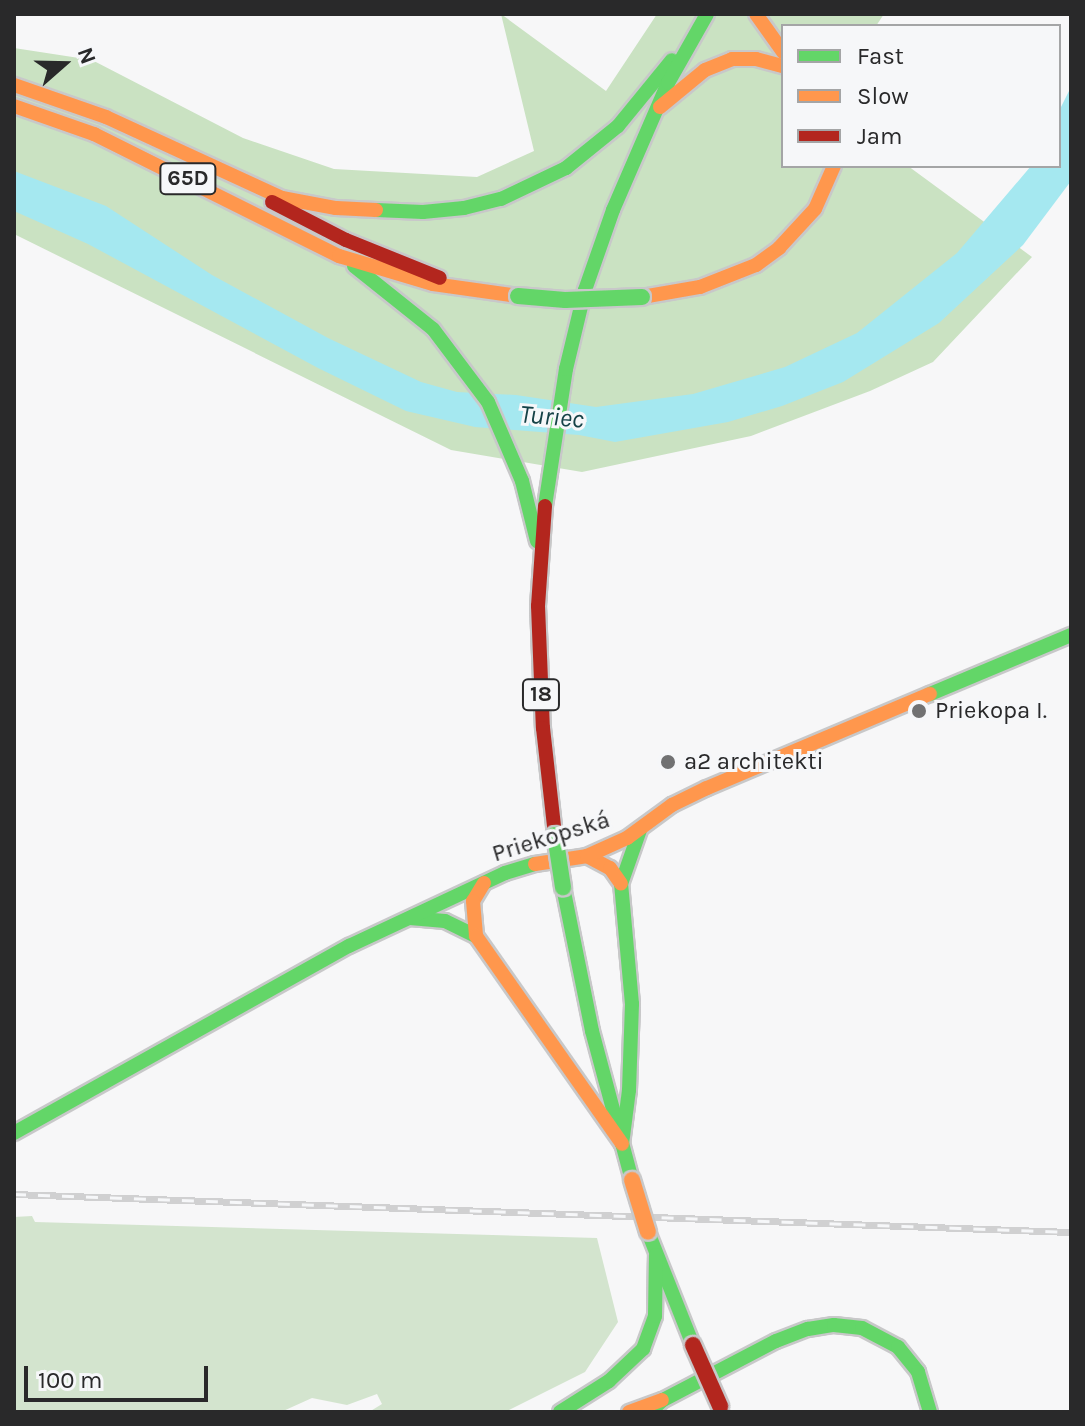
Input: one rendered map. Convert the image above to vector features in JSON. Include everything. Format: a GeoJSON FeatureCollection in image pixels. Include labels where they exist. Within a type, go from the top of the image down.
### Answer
{"type":"FeatureCollection","features":[{"type":"Feature","properties":{"kind":"main road","name":"18"},"geometry":{"type":"LineString","coordinates":[[707,14],[655,111],[598,248],[566,369],[551,457],[540,555],[539,654],[555,835],[589,1016],[648,1232],[721,1409]]}},
{"type":"Feature","properties":{"kind":"main road"},"geometry":{"type":"LineString","coordinates":[[756,14],[781,49]]}},
{"type":"Feature","properties":{"kind":"main road"},"geometry":{"type":"LineString","coordinates":[[217,170],[282,198],[336,208],[423,212],[464,208],[501,199],[566,168],[595,147],[618,126],[696,31]]}},
{"type":"Feature","properties":{"kind":"main road"},"geometry":{"type":"LineString","coordinates":[[655,111],[695,77],[717,64],[745,58],[781,66]]}},
{"type":"Feature","properties":{"kind":"main road","name":"65D"},"geometry":{"type":"LineString","coordinates":[[14,85],[106,117],[217,170]]}},
{"type":"Feature","properties":{"kind":"main road","name":"65D"},"geometry":{"type":"LineString","coordinates":[[14,106],[94,134],[339,256]]}},
{"type":"Feature","properties":{"kind":"main road"},"geometry":{"type":"LineString","coordinates":[[339,256],[433,284],[518,296],[565,300],[642,297],[700,287],[756,265],[779,248],[815,209],[833,168]]}},
{"type":"Feature","properties":{"kind":"main road"},"geometry":{"type":"LineString","coordinates":[[217,170],[248,191],[346,240],[460,287]]}},
{"type":"Feature","properties":{"kind":"main road"},"geometry":{"type":"LineString","coordinates":[[339,256],[409,307],[463,366],[495,414],[522,481],[540,555]]}},
{"type":"Feature","properties":{"kind":"main road","name":"Priekopská"},"geometry":{"type":"LineString","coordinates":[[14,1133],[281,982],[484,883],[524,866],[587,856],[640,830],[672,805],[707,788],[1071,635]]}},
{"type":"Feature","properties":{"kind":"main road"},"geometry":{"type":"LineString","coordinates":[[622,1144],[629,1090],[632,1004],[621,884],[640,830]]}},
{"type":"Feature","properties":{"kind":"main road"},"geometry":{"type":"LineString","coordinates":[[587,856],[610,868],[621,884]]}},
{"type":"Feature","properties":{"kind":"main road"},"geometry":{"type":"LineString","coordinates":[[476,936],[473,901],[484,883]]}},
{"type":"Feature","properties":{"kind":"main road"},"geometry":{"type":"LineString","coordinates":[[410,918],[445,921],[476,936],[622,1144]]}},
{"type":"Feature","properties":{"kind":"main road"},"geometry":{"type":"LineString","coordinates":[[560,1412],[609,1381],[631,1364],[643,1349],[655,1316],[656,1255]]}},
{"type":"Feature","properties":{"kind":"main road"},"geometry":{"type":"LineString","coordinates":[[629,1412],[663,1400],[776,1341],[808,1329],[834,1325],[871,1331],[898,1347],[918,1372],[930,1412]]}},
{"type":"Feature","properties":{"kind":"main road"},"geometry":{"type":"LineString","coordinates":[[650,1412],[663,1400]]}},
{"type":"Feature","properties":{"kind":"green space"},"geometry":{"type":"Polygon","coordinates":[[[501,14],[606,91],[657,14],[884,14],[877,24],[781,24],[781,168],[911,168],[1032,257],[933,362],[870,391],[751,436],[582,472],[451,450],[14,234],[14,48],[92,60],[243,138],[334,169],[477,177],[534,151],[501,14]]]}},
{"type":"Feature","properties":{"kind":"green space"},"geometry":{"type":"Polygon","coordinates":[[[32,1216],[35,1222],[597,1238],[618,1322],[585,1372],[505,1412],[369,1412],[382,1404],[377,1394],[347,1405],[312,1398],[281,1412],[14,1412],[14,1217],[32,1216]]]}},
{"type":"Feature","properties":{"kind":"water","name":"Turiec"},"geometry":{"type":"Polygon","coordinates":[[[1071,87],[1071,181],[1023,245],[939,323],[843,382],[782,406],[728,422],[615,442],[579,435],[475,427],[406,411],[318,368],[88,244],[14,211],[14,171],[106,206],[212,275],[328,338],[421,382],[457,392],[516,395],[596,407],[693,394],[785,367],[857,333],[957,253],[1029,168],[1061,168],[1061,107],[1071,87]]]}},
{"type":"Feature","properties":{"kind":"railway"},"geometry":{"type":"LineString","coordinates":[[14,1194],[1071,1232]]}},
{"type":"Feature","properties":{"kind":"traffic: fast"},"geometry":{"type":"LineString","coordinates":[[545,506],[566,369],[585,290],[613,210],[668,83],[707,14]]}},
{"type":"Feature","properties":{"kind":"traffic: fast"},"geometry":{"type":"LineString","coordinates":[[376,210],[423,212],[464,208],[501,199],[566,168],[618,126],[672,60]]}},
{"type":"Feature","properties":{"kind":"traffic: fast"},"geometry":{"type":"LineString","coordinates":[[354,266],[433,329],[488,402],[522,481],[537,541]]}},
{"type":"Feature","properties":{"kind":"traffic: fast"},"geometry":{"type":"LineString","coordinates":[[518,296],[565,300],[642,297]]}},
{"type":"Feature","properties":{"kind":"traffic: fast"},"geometry":{"type":"LineString","coordinates":[[930,694],[1071,635]]}},
{"type":"Feature","properties":{"kind":"traffic: fast"},"geometry":{"type":"LineString","coordinates":[[622,1144],[629,1090],[632,1004],[621,884],[640,830]]}},
{"type":"Feature","properties":{"kind":"traffic: fast"},"geometry":{"type":"LineString","coordinates":[[555,835],[563,887]]}},
{"type":"Feature","properties":{"kind":"traffic: fast"},"geometry":{"type":"LineString","coordinates":[[14,1133],[349,946],[505,873],[535,864]]}},
{"type":"Feature","properties":{"kind":"traffic: fast"},"geometry":{"type":"LineString","coordinates":[[563,887],[592,1031],[632,1180]]}},
{"type":"Feature","properties":{"kind":"traffic: fast"},"geometry":{"type":"LineString","coordinates":[[410,918],[445,921],[476,936]]}},
{"type":"Feature","properties":{"kind":"traffic: fast"},"geometry":{"type":"LineString","coordinates":[[648,1232],[693,1345]]}},
{"type":"Feature","properties":{"kind":"traffic: fast"},"geometry":{"type":"LineString","coordinates":[[560,1412],[609,1381],[643,1349],[655,1316],[656,1255]]}},
{"type":"Feature","properties":{"kind":"traffic: fast"},"geometry":{"type":"LineString","coordinates":[[650,1412],[663,1400],[776,1341],[808,1329],[834,1325],[862,1328],[898,1347],[918,1372],[930,1412]]}},
{"type":"Feature","properties":{"kind":"traffic: slow"},"geometry":{"type":"LineString","coordinates":[[756,14],[781,49]]}},
{"type":"Feature","properties":{"kind":"traffic: slow"},"geometry":{"type":"LineString","coordinates":[[660,107],[705,70],[732,59],[756,59],[781,65]]}},
{"type":"Feature","properties":{"kind":"traffic: slow"},"geometry":{"type":"LineString","coordinates":[[14,85],[106,117],[282,198],[336,208],[376,210]]}},
{"type":"Feature","properties":{"kind":"traffic: slow"},"geometry":{"type":"LineString","coordinates":[[14,106],[94,134],[339,256],[433,284],[518,296]]}},
{"type":"Feature","properties":{"kind":"traffic: slow"},"geometry":{"type":"LineString","coordinates":[[642,297],[700,287],[756,265],[779,248],[815,209],[833,168]]}},
{"type":"Feature","properties":{"kind":"traffic: slow"},"geometry":{"type":"LineString","coordinates":[[535,864],[587,856],[627,838],[672,805],[707,788],[930,694]]}},
{"type":"Feature","properties":{"kind":"traffic: slow"},"geometry":{"type":"LineString","coordinates":[[587,856],[610,868],[621,884]]}},
{"type":"Feature","properties":{"kind":"traffic: slow"},"geometry":{"type":"LineString","coordinates":[[484,883],[473,901],[476,936],[622,1144]]}},
{"type":"Feature","properties":{"kind":"traffic: slow"},"geometry":{"type":"LineString","coordinates":[[632,1180],[648,1232]]}},
{"type":"Feature","properties":{"kind":"traffic: slow"},"geometry":{"type":"LineString","coordinates":[[629,1412],[662,1400]]}},
{"type":"Feature","properties":{"kind":"traffic: jam"},"geometry":{"type":"LineString","coordinates":[[272,202],[346,240],[440,278]]}},
{"type":"Feature","properties":{"kind":"traffic: jam"},"geometry":{"type":"LineString","coordinates":[[545,506],[538,606],[543,728],[555,835]]}},
{"type":"Feature","properties":{"kind":"traffic: jam"},"geometry":{"type":"LineString","coordinates":[[693,1345],[720,1406]]}},
{"type":"Feature","properties":{"kind":"place","name":"Priekopa I."},"geometry":{"type":"Point","coordinates":[919,711]}},
{"type":"Feature","properties":{"kind":"place","name":"a2 architekti"},"geometry":{"type":"Point","coordinates":[668,762]}}]}
